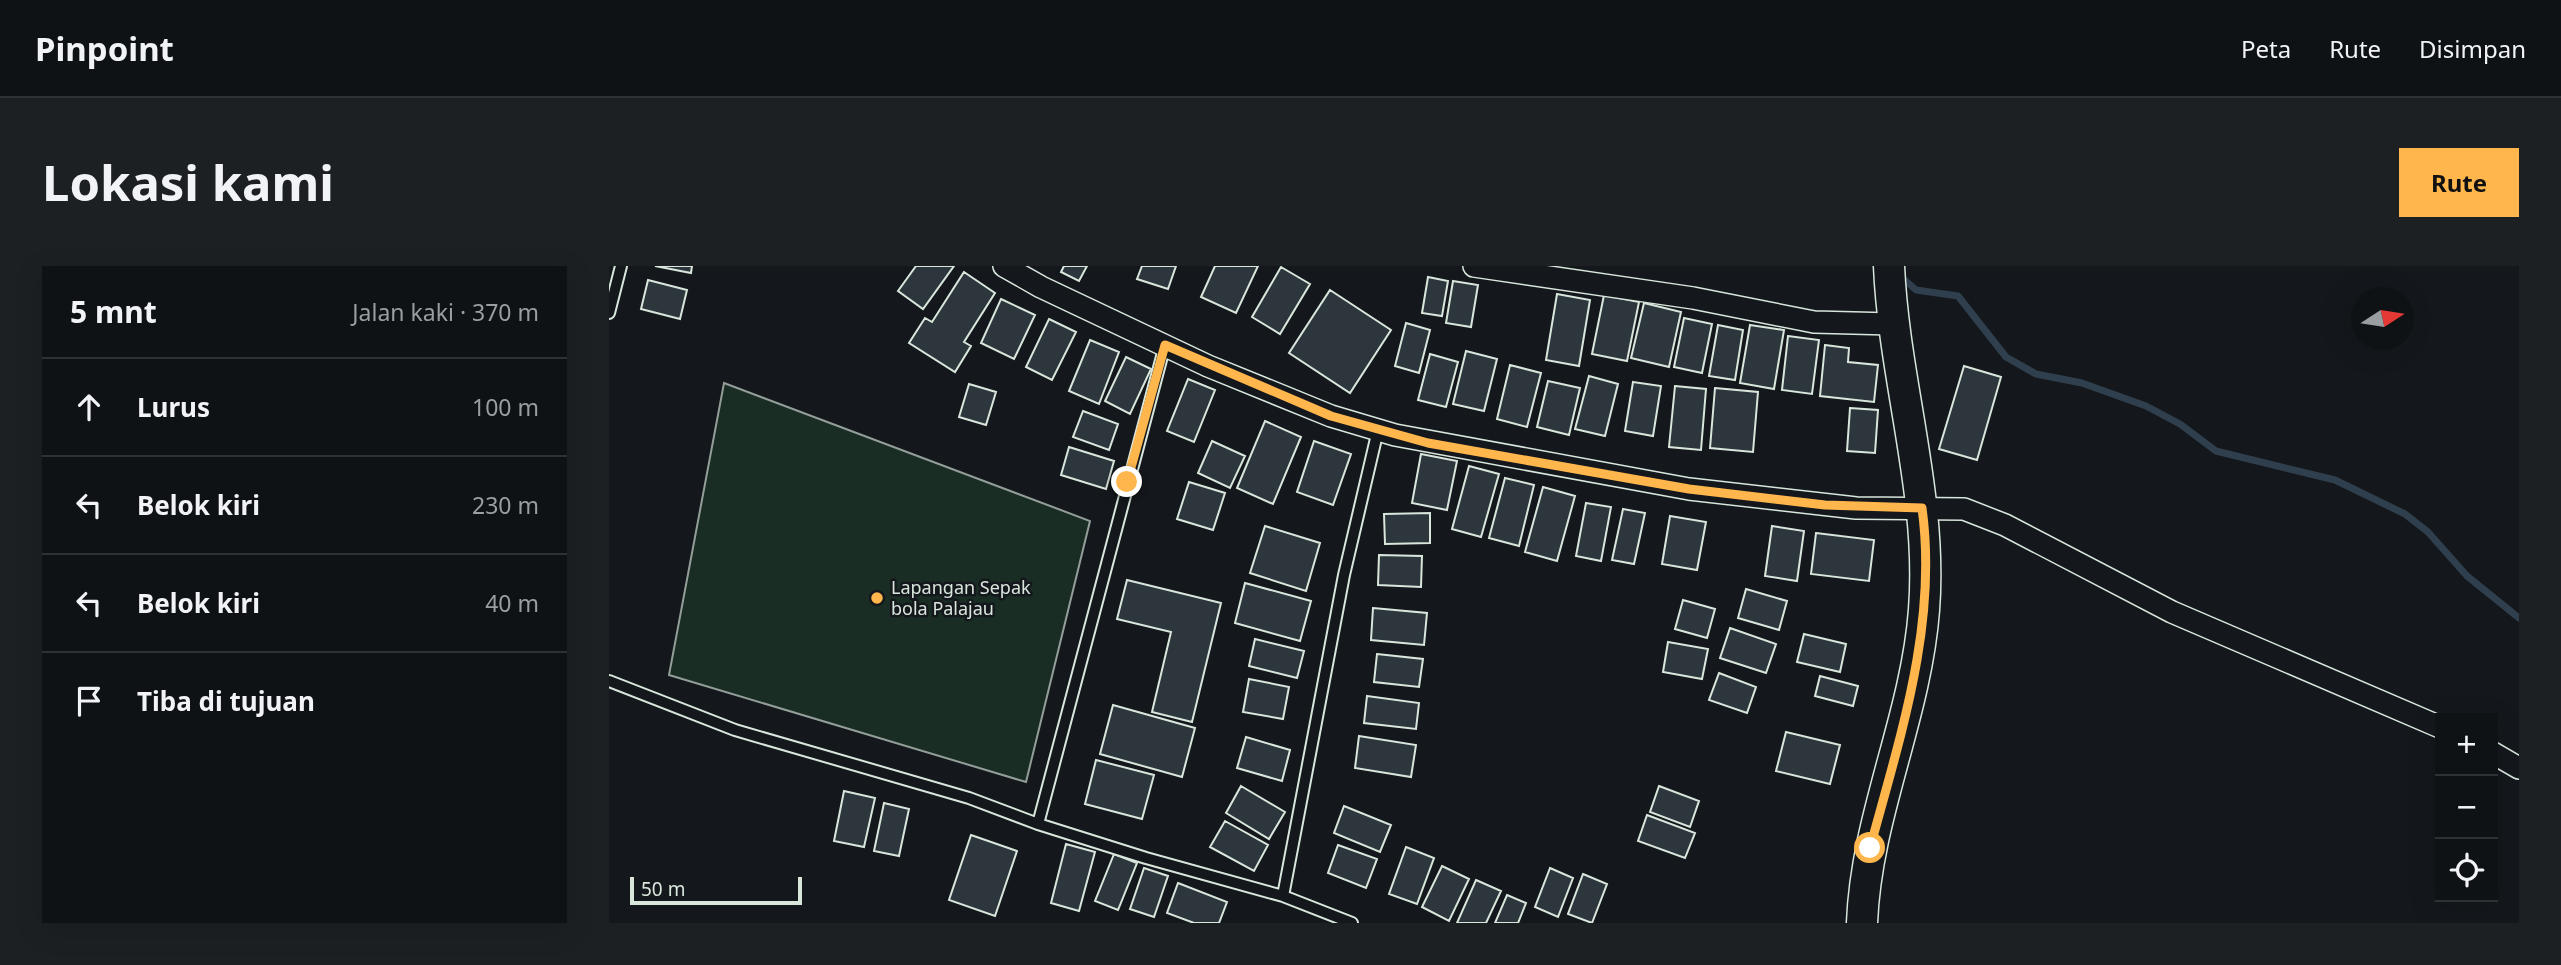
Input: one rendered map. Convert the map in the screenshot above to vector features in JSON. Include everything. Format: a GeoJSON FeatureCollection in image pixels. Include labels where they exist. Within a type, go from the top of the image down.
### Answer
{"type":"FeatureCollection","features":[{"type":"Feature","properties":{"kind":"main road"},"geometry":{"type":"LineString","coordinates":[[1862,923],[1870,848],[1905,721],[1920,643],[1926,576],[1922,508],[1892,319],[1889,266]]}},
{"type":"Feature","properties":{"kind":"street"},"geometry":{"type":"LineString","coordinates":[[1004,266],[1041,287],[1277,396],[1378,430],[1428,443],[1689,489],[1835,506],[1944,506],[1982,514],[2172,612],[2435,725]]}},
{"type":"Feature","properties":{"kind":"street"},"geometry":{"type":"LineString","coordinates":[[1474,266],[1693,298],[1814,322],[1892,319]]}},
{"type":"Feature","properties":{"kind":"street"},"geometry":{"type":"LineString","coordinates":[[2498,756],[2519,768]]}},
{"type":"Feature","properties":{"kind":"lane"},"geometry":{"type":"LineString","coordinates":[[609,313],[621,266]]}},
{"type":"Feature","properties":{"kind":"lane"},"geometry":{"type":"LineString","coordinates":[[1038,824],[1165,345]]}},
{"type":"Feature","properties":{"kind":"lane"},"geometry":{"type":"LineString","coordinates":[[1283,896],[1344,575],[1378,430]]}},
{"type":"Feature","properties":{"kind":"lane"},"geometry":{"type":"LineString","coordinates":[[609,681],[735,730],[969,798],[1038,824],[1146,858],[1283,896],[1352,923]]}},
{"type":"Feature","properties":{"kind":"green space","name":"Lapangan Sepak bola Palajau"},"geometry":{"type":"Polygon","coordinates":[[[724,383],[1090,521],[1026,782],[669,675],[724,383]]]}},
{"type":"Feature","properties":{"kind":"building"},"geometry":{"type":"Polygon","coordinates":[[[655,266],[692,266],[691,273],[655,266]]]}},
{"type":"Feature","properties":{"kind":"building"},"geometry":{"type":"Polygon","coordinates":[[[916,266],[954,266],[923,309],[898,291],[916,266]]]}},
{"type":"Feature","properties":{"kind":"building"},"geometry":{"type":"Polygon","coordinates":[[[1064,266],[1087,266],[1079,281],[1061,272],[1064,266]]]}},
{"type":"Feature","properties":{"kind":"building"},"geometry":{"type":"Polygon","coordinates":[[[1142,266],[1176,266],[1168,289],[1137,279],[1142,266]]]}},
{"type":"Feature","properties":{"kind":"building"},"geometry":{"type":"Polygon","coordinates":[[[1215,266],[1258,266],[1236,313],[1201,297],[1215,266]]]}},
{"type":"Feature","properties":{"kind":"building"},"geometry":{"type":"Polygon","coordinates":[[[1281,267],[1310,284],[1280,334],[1252,317],[1281,267]]]}},
{"type":"Feature","properties":{"kind":"building"},"geometry":{"type":"Polygon","coordinates":[[[964,272],[995,293],[964,342],[971,346],[955,372],[909,343],[925,318],[932,322],[964,272]]]}},
{"type":"Feature","properties":{"kind":"building"},"geometry":{"type":"Polygon","coordinates":[[[1428,277],[1448,281],[1442,316],[1422,313],[1428,277]]]}},
{"type":"Feature","properties":{"kind":"building"},"geometry":{"type":"Polygon","coordinates":[[[648,280],[687,290],[680,319],[641,309],[648,280]]]}},
{"type":"Feature","properties":{"kind":"building"},"geometry":{"type":"Polygon","coordinates":[[[1453,281],[1478,285],[1471,327],[1446,323],[1453,281]]]}},
{"type":"Feature","properties":{"kind":"building"},"geometry":{"type":"Polygon","coordinates":[[[1330,290],[1391,330],[1350,393],[1289,353],[1330,290]]]}},
{"type":"Feature","properties":{"kind":"building"},"geometry":{"type":"Polygon","coordinates":[[[1557,294],[1590,300],[1579,366],[1546,360],[1557,294]]]}},
{"type":"Feature","properties":{"kind":"building"},"geometry":{"type":"Polygon","coordinates":[[[1604,295],[1639,302],[1627,361],[1592,354],[1604,295]]]}},
{"type":"Feature","properties":{"kind":"building"},"geometry":{"type":"Polygon","coordinates":[[[1001,299],[1035,315],[1014,359],[981,343],[1001,299]]]}},
{"type":"Feature","properties":{"kind":"building"},"geometry":{"type":"Polygon","coordinates":[[[1644,303],[1681,312],[1669,367],[1631,358],[1644,303]]]}},
{"type":"Feature","properties":{"kind":"building"},"geometry":{"type":"Polygon","coordinates":[[[1684,318],[1712,324],[1702,373],[1674,367],[1684,318]]]}},
{"type":"Feature","properties":{"kind":"building"},"geometry":{"type":"Polygon","coordinates":[[[1049,319],[1076,332],[1052,380],[1026,367],[1049,319]]]}},
{"type":"Feature","properties":{"kind":"building"},"geometry":{"type":"Polygon","coordinates":[[[1406,323],[1430,330],[1419,373],[1395,366],[1406,323]]]}},
{"type":"Feature","properties":{"kind":"building"},"geometry":{"type":"Polygon","coordinates":[[[1718,325],[1743,330],[1735,380],[1709,376],[1718,325]]]}},
{"type":"Feature","properties":{"kind":"building"},"geometry":{"type":"Polygon","coordinates":[[[1750,325],[1784,330],[1774,389],[1740,383],[1750,325]]]}},
{"type":"Feature","properties":{"kind":"building"},"geometry":{"type":"Polygon","coordinates":[[[1788,336],[1819,340],[1812,394],[1782,390],[1788,336]]]}},
{"type":"Feature","properties":{"kind":"building"},"geometry":{"type":"Polygon","coordinates":[[[1090,340],[1119,352],[1099,404],[1069,391],[1090,340]]]}},
{"type":"Feature","properties":{"kind":"building"},"geometry":{"type":"Polygon","coordinates":[[[1825,345],[1849,348],[1848,362],[1878,365],[1874,402],[1820,396],[1825,345]]]}},
{"type":"Feature","properties":{"kind":"building"},"geometry":{"type":"Polygon","coordinates":[[[1466,351],[1497,359],[1484,411],[1453,404],[1466,351]]]}},
{"type":"Feature","properties":{"kind":"building"},"geometry":{"type":"Polygon","coordinates":[[[1430,354],[1458,362],[1446,407],[1418,400],[1430,354]]]}},
{"type":"Feature","properties":{"kind":"building"},"geometry":{"type":"Polygon","coordinates":[[[1126,357],[1151,369],[1130,414],[1105,401],[1126,357]]]}},
{"type":"Feature","properties":{"kind":"building"},"geometry":{"type":"Polygon","coordinates":[[[1510,365],[1541,373],[1527,427],[1497,419],[1510,365]]]}},
{"type":"Feature","properties":{"kind":"building"},"geometry":{"type":"Polygon","coordinates":[[[1964,366],[2001,377],[1977,460],[1939,449],[1964,366]]]}},
{"type":"Feature","properties":{"kind":"building"},"geometry":{"type":"Polygon","coordinates":[[[1589,376],[1618,384],[1605,436],[1575,429],[1589,376]]]}},
{"type":"Feature","properties":{"kind":"building"},"geometry":{"type":"Polygon","coordinates":[[[1188,379],[1215,390],[1194,442],[1167,431],[1188,379]]]}},
{"type":"Feature","properties":{"kind":"building"},"geometry":{"type":"Polygon","coordinates":[[[1548,381],[1580,388],[1569,435],[1537,427],[1548,381]]]}},
{"type":"Feature","properties":{"kind":"building"},"geometry":{"type":"Polygon","coordinates":[[[1633,382],[1661,386],[1653,436],[1625,431],[1633,382]]]}},
{"type":"Feature","properties":{"kind":"building"},"geometry":{"type":"Polygon","coordinates":[[[969,384],[996,392],[986,425],[959,417],[969,384]]]}},
{"type":"Feature","properties":{"kind":"building"},"geometry":{"type":"Polygon","coordinates":[[[1675,386],[1706,389],[1701,450],[1669,447],[1675,386]]]}},
{"type":"Feature","properties":{"kind":"building"},"geometry":{"type":"Polygon","coordinates":[[[1715,388],[1758,392],[1753,452],[1710,448],[1715,388]]]}},
{"type":"Feature","properties":{"kind":"building"},"geometry":{"type":"Polygon","coordinates":[[[1850,408],[1878,410],[1875,453],[1847,451],[1850,408]]]}},
{"type":"Feature","properties":{"kind":"building"},"geometry":{"type":"Polygon","coordinates":[[[1083,411],[1118,424],[1109,450],[1073,437],[1083,411]]]}},
{"type":"Feature","properties":{"kind":"building"},"geometry":{"type":"Polygon","coordinates":[[[1265,421],[1301,437],[1273,504],[1237,488],[1265,421]]]}},
{"type":"Feature","properties":{"kind":"building"},"geometry":{"type":"Polygon","coordinates":[[[1212,441],[1245,456],[1230,488],[1198,473],[1212,441]]]}},
{"type":"Feature","properties":{"kind":"building"},"geometry":{"type":"Polygon","coordinates":[[[1314,441],[1351,454],[1333,505],[1297,492],[1314,441]]]}},
{"type":"Feature","properties":{"kind":"building"},"geometry":{"type":"Polygon","coordinates":[[[1069,447],[1114,461],[1106,489],[1061,475],[1069,447]]]}},
{"type":"Feature","properties":{"kind":"building"},"geometry":{"type":"Polygon","coordinates":[[[1421,454],[1457,461],[1447,510],[1412,503],[1421,454]]]}},
{"type":"Feature","properties":{"kind":"building"},"geometry":{"type":"Polygon","coordinates":[[[1469,466],[1499,474],[1481,537],[1452,529],[1469,466]]]}},
{"type":"Feature","properties":{"kind":"building"},"geometry":{"type":"Polygon","coordinates":[[[1505,478],[1534,485],[1519,546],[1489,538],[1505,478]]]}},
{"type":"Feature","properties":{"kind":"building"},"geometry":{"type":"Polygon","coordinates":[[[1189,482],[1225,493],[1213,530],[1177,519],[1189,482]]]}},
{"type":"Feature","properties":{"kind":"building"},"geometry":{"type":"Polygon","coordinates":[[[1543,487],[1575,496],[1557,561],[1525,552],[1543,487]]]}},
{"type":"Feature","properties":{"kind":"building"},"geometry":{"type":"Polygon","coordinates":[[[1586,503],[1611,507],[1601,561],[1576,556],[1586,503]]]}},
{"type":"Feature","properties":{"kind":"building"},"geometry":{"type":"Polygon","coordinates":[[[1623,509],[1645,513],[1634,564],[1612,560],[1623,509]]]}},
{"type":"Feature","properties":{"kind":"building"},"geometry":{"type":"Polygon","coordinates":[[[1430,513],[1430,543],[1385,544],[1384,514],[1430,513]]]}},
{"type":"Feature","properties":{"kind":"building"},"geometry":{"type":"Polygon","coordinates":[[[1670,516],[1706,522],[1697,570],[1662,564],[1670,516]]]}},
{"type":"Feature","properties":{"kind":"building"},"geometry":{"type":"Polygon","coordinates":[[[1265,526],[1320,543],[1306,591],[1250,573],[1265,526]]]}},
{"type":"Feature","properties":{"kind":"building"},"geometry":{"type":"Polygon","coordinates":[[[1772,526],[1804,531],[1797,581],[1765,576],[1772,526]]]}},
{"type":"Feature","properties":{"kind":"building"},"geometry":{"type":"Polygon","coordinates":[[[1816,533],[1874,540],[1869,581],[1811,574],[1816,533]]]}},
{"type":"Feature","properties":{"kind":"building"},"geometry":{"type":"Polygon","coordinates":[[[1379,555],[1422,556],[1421,587],[1378,585],[1379,555]]]}},
{"type":"Feature","properties":{"kind":"building"},"geometry":{"type":"Polygon","coordinates":[[[1127,580],[1221,603],[1192,722],[1152,712],[1171,632],[1117,619],[1127,580]]]}},
{"type":"Feature","properties":{"kind":"building"},"geometry":{"type":"Polygon","coordinates":[[[1245,583],[1311,601],[1300,641],[1235,623],[1245,583]]]}},
{"type":"Feature","properties":{"kind":"building"},"geometry":{"type":"Polygon","coordinates":[[[1746,589],[1787,601],[1779,630],[1738,618],[1746,589]]]}},
{"type":"Feature","properties":{"kind":"building"},"geometry":{"type":"Polygon","coordinates":[[[1683,600],[1715,609],[1707,638],[1675,629],[1683,600]]]}},
{"type":"Feature","properties":{"kind":"building"},"geometry":{"type":"Polygon","coordinates":[[[1373,608],[1427,613],[1424,645],[1371,640],[1373,608]]]}},
{"type":"Feature","properties":{"kind":"building"},"geometry":{"type":"Polygon","coordinates":[[[1730,628],[1776,644],[1766,673],[1720,658],[1730,628]]]}},
{"type":"Feature","properties":{"kind":"building"},"geometry":{"type":"Polygon","coordinates":[[[1804,634],[1846,644],[1840,672],[1797,662],[1804,634]]]}},
{"type":"Feature","properties":{"kind":"building"},"geometry":{"type":"Polygon","coordinates":[[[1255,639],[1304,651],[1297,678],[1249,666],[1255,639]]]}},
{"type":"Feature","properties":{"kind":"building"},"geometry":{"type":"Polygon","coordinates":[[[1668,642],[1708,649],[1702,679],[1663,672],[1668,642]]]}},
{"type":"Feature","properties":{"kind":"building"},"geometry":{"type":"Polygon","coordinates":[[[1377,654],[1423,659],[1419,687],[1374,682],[1377,654]]]}},
{"type":"Feature","properties":{"kind":"building"},"geometry":{"type":"Polygon","coordinates":[[[1719,673],[1756,687],[1747,713],[1709,700],[1719,673]]]}},
{"type":"Feature","properties":{"kind":"building"},"geometry":{"type":"Polygon","coordinates":[[[1820,676],[1858,686],[1853,706],[1815,696],[1820,676]]]}},
{"type":"Feature","properties":{"kind":"building"},"geometry":{"type":"Polygon","coordinates":[[[1249,679],[1289,687],[1283,719],[1243,712],[1249,679]]]}},
{"type":"Feature","properties":{"kind":"building"},"geometry":{"type":"Polygon","coordinates":[[[1367,696],[1419,703],[1416,729],[1364,723],[1367,696]]]}},
{"type":"Feature","properties":{"kind":"building"},"geometry":{"type":"Polygon","coordinates":[[[1113,705],[1195,728],[1182,777],[1100,754],[1113,705]]]}},
{"type":"Feature","properties":{"kind":"building"},"geometry":{"type":"Polygon","coordinates":[[[1786,732],[1840,745],[1830,784],[1776,771],[1786,732]]]}},
{"type":"Feature","properties":{"kind":"building"},"geometry":{"type":"Polygon","coordinates":[[[1359,736],[1416,745],[1411,777],[1355,768],[1359,736]]]}},
{"type":"Feature","properties":{"kind":"building"},"geometry":{"type":"Polygon","coordinates":[[[1246,737],[1290,750],[1282,781],[1237,768],[1246,737]]]}},
{"type":"Feature","properties":{"kind":"building"},"geometry":{"type":"Polygon","coordinates":[[[1096,760],[1154,775],[1142,819],[1085,804],[1096,760]]]}},
{"type":"Feature","properties":{"kind":"building"},"geometry":{"type":"Polygon","coordinates":[[[1241,786],[1285,812],[1269,839],[1226,813],[1241,786]]]}},
{"type":"Feature","properties":{"kind":"building"},"geometry":{"type":"Polygon","coordinates":[[[1659,786],[1699,801],[1690,827],[1650,812],[1659,786]]]}},
{"type":"Feature","properties":{"kind":"building"},"geometry":{"type":"Polygon","coordinates":[[[844,791],[875,798],[864,847],[834,841],[844,791]]]}},
{"type":"Feature","properties":{"kind":"building"},"geometry":{"type":"Polygon","coordinates":[[[884,803],[909,809],[899,856],[874,851],[884,803]]]}},
{"type":"Feature","properties":{"kind":"building"},"geometry":{"type":"Polygon","coordinates":[[[1344,806],[1391,825],[1380,852],[1334,833],[1344,806]]]}},
{"type":"Feature","properties":{"kind":"building"},"geometry":{"type":"Polygon","coordinates":[[[1647,815],[1695,833],[1685,858],[1638,841],[1647,815]]]}},
{"type":"Feature","properties":{"kind":"building"},"geometry":{"type":"Polygon","coordinates":[[[1225,821],[1268,845],[1254,871],[1210,847],[1225,821]]]}},
{"type":"Feature","properties":{"kind":"building"},"geometry":{"type":"Polygon","coordinates":[[[971,835],[1017,851],[995,916],[949,900],[971,835]]]}},
{"type":"Feature","properties":{"kind":"building"},"geometry":{"type":"Polygon","coordinates":[[[1066,844],[1095,852],[1079,911],[1051,903],[1066,844]]]}},
{"type":"Feature","properties":{"kind":"building"},"geometry":{"type":"Polygon","coordinates":[[[1338,845],[1377,859],[1366,888],[1328,873],[1338,845]]]}},
{"type":"Feature","properties":{"kind":"building"},"geometry":{"type":"Polygon","coordinates":[[[1406,847],[1434,858],[1417,904],[1389,894],[1406,847]]]}},
{"type":"Feature","properties":{"kind":"building"},"geometry":{"type":"Polygon","coordinates":[[[1114,854],[1137,863],[1118,910],[1095,901],[1114,854]]]}},
{"type":"Feature","properties":{"kind":"building"},"geometry":{"type":"Polygon","coordinates":[[[1442,866],[1469,879],[1449,921],[1422,907],[1442,866]]]}},
{"type":"Feature","properties":{"kind":"building"},"geometry":{"type":"Polygon","coordinates":[[[1144,868],[1168,876],[1154,917],[1130,909],[1144,868]]]}},
{"type":"Feature","properties":{"kind":"building"},"geometry":{"type":"Polygon","coordinates":[[[1550,868],[1573,878],[1558,917],[1535,907],[1550,868]]]}},
{"type":"Feature","properties":{"kind":"building"},"geometry":{"type":"Polygon","coordinates":[[[1583,874],[1607,884],[1592,923],[1568,914],[1583,874]]]}},
{"type":"Feature","properties":{"kind":"building"},"geometry":{"type":"Polygon","coordinates":[[[1476,880],[1501,891],[1486,923],[1457,923],[1476,880]]]}},
{"type":"Feature","properties":{"kind":"building"},"geometry":{"type":"Polygon","coordinates":[[[1178,883],[1227,902],[1219,923],[1194,923],[1167,913],[1178,883]]]}},
{"type":"Feature","properties":{"kind":"building"},"geometry":{"type":"Polygon","coordinates":[[[1507,895],[1526,903],[1518,923],[1495,923],[1507,895]]]}},
{"type":"Feature","properties":{"kind":"waterway"},"geometry":{"type":"LineString","coordinates":[[1899,275],[1916,290],[1958,296],[2006,357],[2036,374],[2082,383],[2146,406],[2180,424],[2216,451],[2335,480],[2405,514],[2428,532],[2467,576],[2519,618]]}},
{"type":"Feature","properties":{"kind":"place","name":"Lapangan Sepak bola Palajau"},"geometry":{"type":"Point","coordinates":[877,598]}},
{"type":"Feature","properties":{"kind":"route"},"geometry":{"type":"LineString","coordinates":[[1127,482],[1165,345],[1277,396],[1331,416],[1428,443],[1689,489],[1856,508],[1922,508],[1926,576],[1920,643],[1905,721],[1870,848]]}}]}
